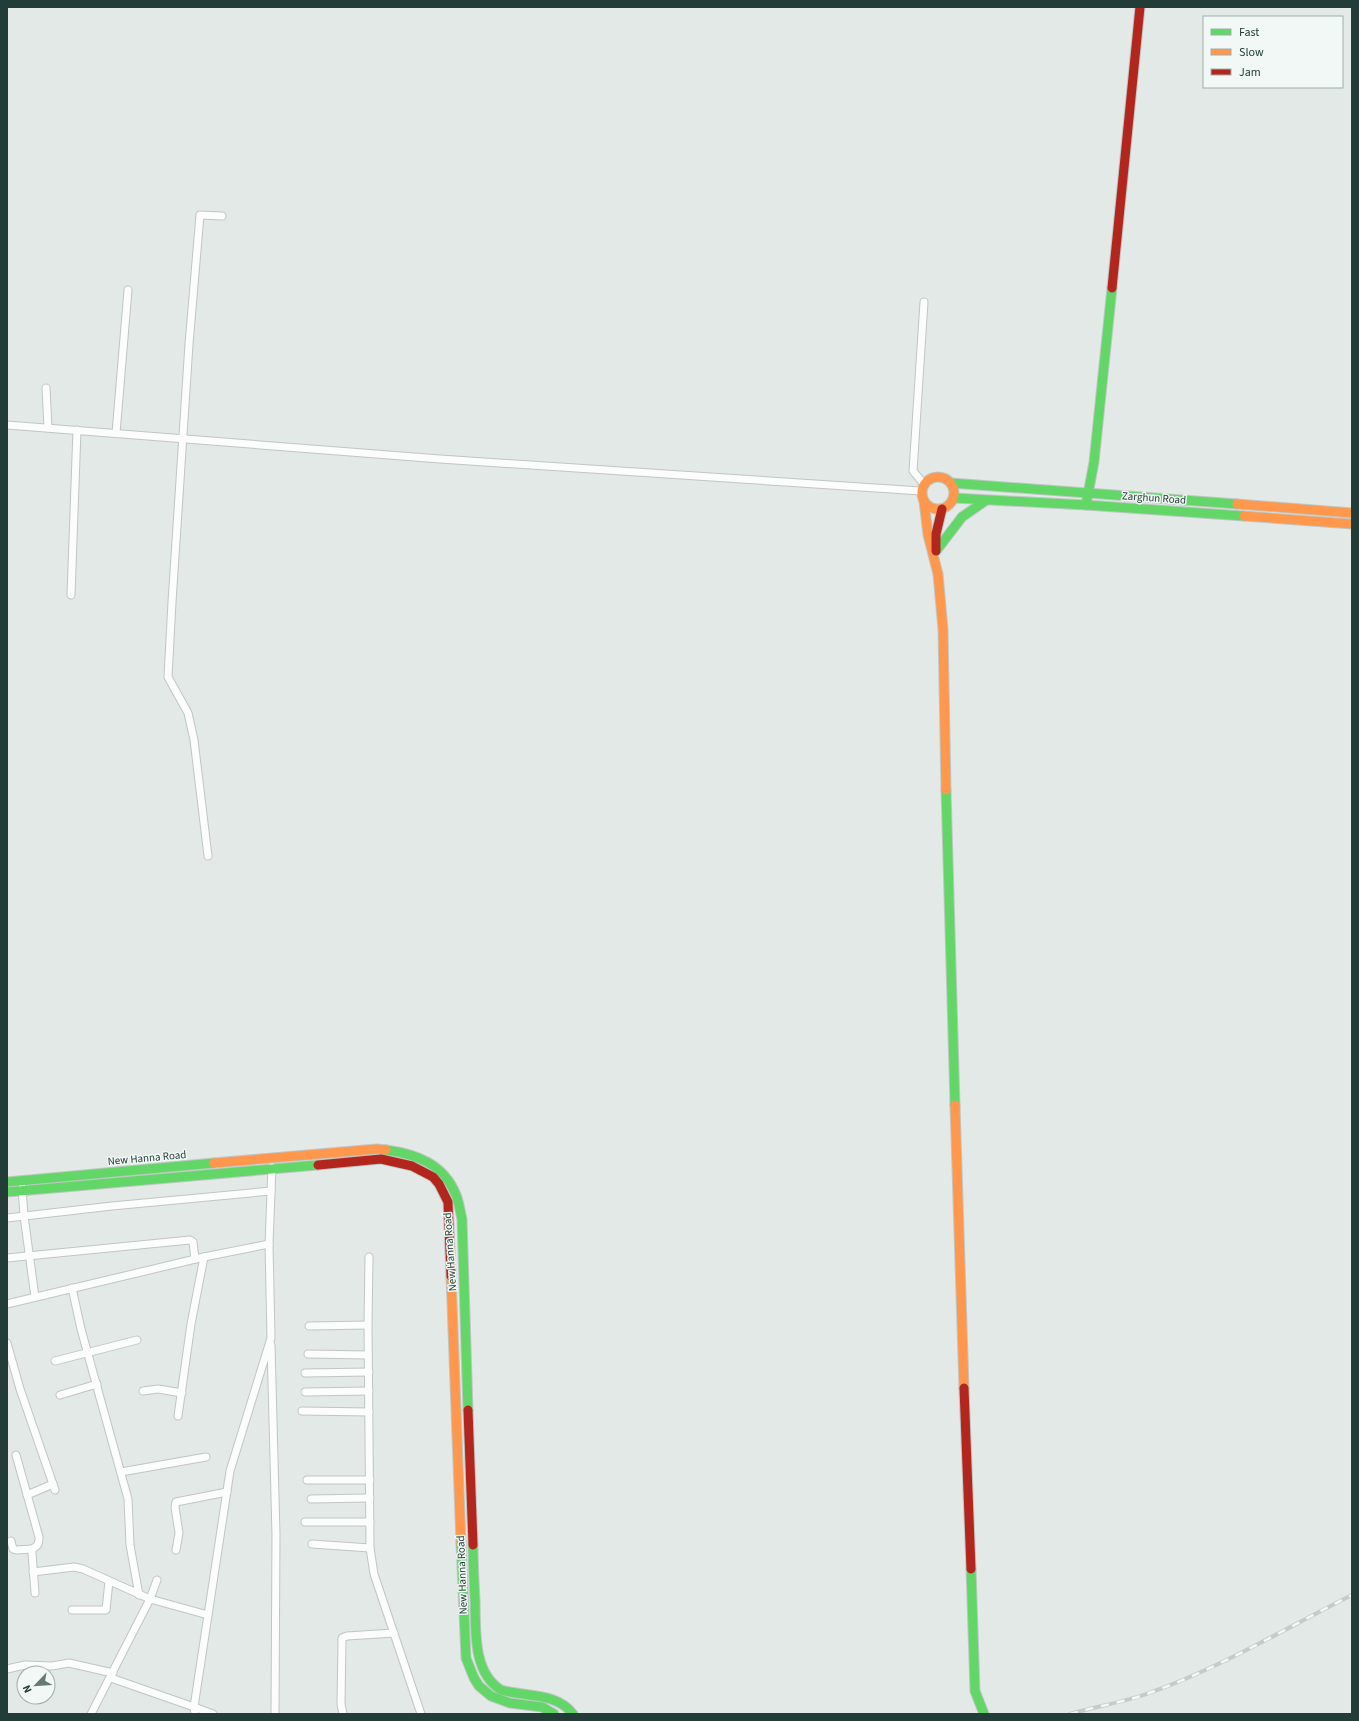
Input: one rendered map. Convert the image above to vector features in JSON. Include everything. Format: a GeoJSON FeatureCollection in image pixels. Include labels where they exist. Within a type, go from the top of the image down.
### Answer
{"type":"FeatureCollection","features":[{"type":"Feature","properties":{"kind":"street"},"geometry":{"type":"LineString","coordinates":[[1086,505],[1094,462],[1140,7]]}},
{"type":"Feature","properties":{"kind":"street"},"geometry":{"type":"LineString","coordinates":[[208,856],[194,740],[188,713],[168,676],[189,344],[200,215],[222,216]]}},
{"type":"Feature","properties":{"kind":"street"},"geometry":{"type":"LineString","coordinates":[[116,434],[128,290]]}},
{"type":"Feature","properties":{"kind":"street"},"geometry":{"type":"LineString","coordinates":[[924,302],[913,471],[922,488],[928,535],[935,555]]}},
{"type":"Feature","properties":{"kind":"street"},"geometry":{"type":"LineString","coordinates":[[46,388],[48,428]]}},
{"type":"Feature","properties":{"kind":"street"},"geometry":{"type":"LineString","coordinates":[[7,424],[435,459],[922,488]]}},
{"type":"Feature","properties":{"kind":"street"},"geometry":{"type":"LineString","coordinates":[[71,595],[77,430]]}},
{"type":"Feature","properties":{"kind":"street"},"geometry":{"type":"LineString","coordinates":[[922,488],[927,480],[936,477],[947,479],[951,483],[954,493],[954,498],[947,507],[942,509],[932,508],[924,501]]}},
{"type":"Feature","properties":{"kind":"street"},"geometry":{"type":"LineString","coordinates":[[951,483],[1352,513]]}},
{"type":"Feature","properties":{"kind":"street","name":"Zarghun Road"},"geometry":{"type":"LineString","coordinates":[[954,498],[1086,505],[1352,524]]}},
{"type":"Feature","properties":{"kind":"street"},"geometry":{"type":"LineString","coordinates":[[935,555],[955,523],[964,513],[986,500]]}},
{"type":"Feature","properties":{"kind":"street"},"geometry":{"type":"LineString","coordinates":[[942,509],[936,534],[935,555],[943,629],[956,1155],[974,1668],[975,1691],[984,1714]]}},
{"type":"Feature","properties":{"kind":"street","name":"New Hanna Road"},"geometry":{"type":"LineString","coordinates":[[7,1182],[377,1149],[404,1152],[428,1161],[444,1172],[456,1193],[462,1219],[476,1642],[483,1670],[494,1686],[509,1692],[556,1700],[571,1710],[573,1714]]}},
{"type":"Feature","properties":{"kind":"street"},"geometry":{"type":"LineString","coordinates":[[273,1158],[269,1244],[276,1535],[274,1714]]}},
{"type":"Feature","properties":{"kind":"street","name":"New Hanna Road"},"geometry":{"type":"LineString","coordinates":[[7,1192],[381,1159],[418,1168],[437,1181],[448,1202],[466,1658],[470,1674],[480,1688],[489,1696],[520,1704],[544,1707],[554,1714]]}},
{"type":"Feature","properties":{"kind":"street"},"geometry":{"type":"LineString","coordinates":[[21,1181],[24,1216],[35,1297]]}},
{"type":"Feature","properties":{"kind":"street"},"geometry":{"type":"LineString","coordinates":[[7,1218],[112,1206],[271,1191]]}},
{"type":"Feature","properties":{"kind":"street"},"geometry":{"type":"LineString","coordinates":[[7,1258],[190,1240],[193,1242],[195,1259]]}},
{"type":"Feature","properties":{"kind":"street"},"geometry":{"type":"LineString","coordinates":[[7,1304],[195,1259],[269,1244]]}},
{"type":"Feature","properties":{"kind":"street"},"geometry":{"type":"LineString","coordinates":[[178,1416],[204,1257]]}},
{"type":"Feature","properties":{"kind":"street"},"geometry":{"type":"LineString","coordinates":[[369,1257],[368,1355],[370,1548],[374,1574],[421,1714]]}},
{"type":"Feature","properties":{"kind":"street"},"geometry":{"type":"LineString","coordinates":[[72,1288],[87,1353],[128,1499],[130,1545],[139,1594]]}},
{"type":"Feature","properties":{"kind":"street"},"geometry":{"type":"LineString","coordinates":[[309,1326],[368,1326]]}},
{"type":"Feature","properties":{"kind":"street"},"geometry":{"type":"LineString","coordinates":[[195,1711],[230,1471],[271,1338]]}},
{"type":"Feature","properties":{"kind":"street"},"geometry":{"type":"LineString","coordinates":[[55,1361],[137,1340]]}},
{"type":"Feature","properties":{"kind":"street"},"geometry":{"type":"LineString","coordinates":[[7,1343],[20,1389],[54,1487],[27,1495]]}},
{"type":"Feature","properties":{"kind":"street"},"geometry":{"type":"LineString","coordinates":[[308,1354],[368,1355]]}},
{"type":"Feature","properties":{"kind":"street"},"geometry":{"type":"LineString","coordinates":[[305,1373],[369,1372]]}},
{"type":"Feature","properties":{"kind":"street"},"geometry":{"type":"LineString","coordinates":[[60,1395],[96,1384]]}},
{"type":"Feature","properties":{"kind":"street"},"geometry":{"type":"LineString","coordinates":[[143,1391],[158,1389],[182,1393]]}},
{"type":"Feature","properties":{"kind":"street"},"geometry":{"type":"LineString","coordinates":[[305,1392],[369,1391]]}},
{"type":"Feature","properties":{"kind":"street"},"geometry":{"type":"LineString","coordinates":[[302,1411],[369,1412]]}},
{"type":"Feature","properties":{"kind":"street"},"geometry":{"type":"LineString","coordinates":[[11,1541],[13,1549],[32,1549],[37,1546],[39,1537],[16,1455]]}},
{"type":"Feature","properties":{"kind":"street"},"geometry":{"type":"LineString","coordinates":[[121,1472],[206,1457]]}},
{"type":"Feature","properties":{"kind":"street"},"geometry":{"type":"LineString","coordinates":[[308,1480],[370,1480]]}},
{"type":"Feature","properties":{"kind":"street"},"geometry":{"type":"LineString","coordinates":[[176,1550],[178,1533],[175,1507],[176,1502],[227,1492]]}},
{"type":"Feature","properties":{"kind":"street"},"geometry":{"type":"LineString","coordinates":[[311,1499],[370,1498]]}},
{"type":"Feature","properties":{"kind":"street"},"geometry":{"type":"LineString","coordinates":[[305,1522],[370,1522]]}},
{"type":"Feature","properties":{"kind":"street"},"geometry":{"type":"LineString","coordinates":[[312,1544],[370,1548]]}},
{"type":"Feature","properties":{"kind":"street"},"geometry":{"type":"LineString","coordinates":[[32,1549],[35,1593]]}},
{"type":"Feature","properties":{"kind":"street"},"geometry":{"type":"LineString","coordinates":[[33,1572],[74,1568],[83,1569],[109,1582],[150,1599],[208,1615]]}},
{"type":"Feature","properties":{"kind":"street"},"geometry":{"type":"LineString","coordinates":[[91,1714],[150,1599],[157,1580]]}},
{"type":"Feature","properties":{"kind":"street"},"geometry":{"type":"LineString","coordinates":[[72,1610],[106,1610],[109,1582]]}},
{"type":"Feature","properties":{"kind":"street"},"geometry":{"type":"LineString","coordinates":[[343,1714],[341,1704],[342,1638],[347,1636],[394,1633]]}},
{"type":"Feature","properties":{"kind":"street"},"geometry":{"type":"LineString","coordinates":[[7,1669],[25,1665],[52,1666],[69,1663],[112,1675],[195,1711],[213,1714]]}},
{"type":"Feature","properties":{"kind":"railway"},"geometry":{"type":"LineString","coordinates":[[1070,1714],[1132,1699],[1178,1682],[1229,1659],[1352,1595]]}},
{"type":"Feature","properties":{"kind":"traffic: fast"},"geometry":{"type":"LineString","coordinates":[[1086,505],[1094,462],[1112,288]]}},
{"type":"Feature","properties":{"kind":"traffic: fast"},"geometry":{"type":"LineString","coordinates":[[951,483],[1237,504]]}},
{"type":"Feature","properties":{"kind":"traffic: fast"},"geometry":{"type":"LineString","coordinates":[[954,498],[1244,516]]}},
{"type":"Feature","properties":{"kind":"traffic: fast"},"geometry":{"type":"LineString","coordinates":[[936,551],[962,517],[985,501]]}},
{"type":"Feature","properties":{"kind":"traffic: fast"},"geometry":{"type":"LineString","coordinates":[[946,790],[955,1105]]}},
{"type":"Feature","properties":{"kind":"traffic: fast"},"geometry":{"type":"LineString","coordinates":[[386,1150],[408,1154],[428,1162],[444,1175],[451,1184],[457,1198],[462,1219],[468,1410]]}},
{"type":"Feature","properties":{"kind":"traffic: fast"},"geometry":{"type":"LineString","coordinates":[[7,1182],[214,1163]]}},
{"type":"Feature","properties":{"kind":"traffic: fast"},"geometry":{"type":"LineString","coordinates":[[7,1192],[318,1165]]}},
{"type":"Feature","properties":{"kind":"traffic: fast"},"geometry":{"type":"LineString","coordinates":[[461,1543],[466,1658],[474,1678],[479,1686],[491,1696],[510,1703],[542,1707],[554,1714]]}},
{"type":"Feature","properties":{"kind":"traffic: fast"},"geometry":{"type":"LineString","coordinates":[[473,1545],[476,1636],[480,1661],[485,1672],[492,1682],[501,1690],[540,1696],[558,1702],[573,1714]]}},
{"type":"Feature","properties":{"kind":"traffic: fast"},"geometry":{"type":"LineString","coordinates":[[971,1569],[975,1691],[984,1714]]}},
{"type":"Feature","properties":{"kind":"traffic: slow"},"geometry":{"type":"LineString","coordinates":[[935,477],[941,477],[950,481],[954,493],[950,505],[941,509],[935,509],[926,505],[922,496],[922,490],[926,481],[935,477]]}},
{"type":"Feature","properties":{"kind":"traffic: slow"},"geometry":{"type":"LineString","coordinates":[[924,501],[928,535],[938,574],[943,629],[946,790]]}},
{"type":"Feature","properties":{"kind":"traffic: slow"},"geometry":{"type":"LineString","coordinates":[[1237,504],[1352,513]]}},
{"type":"Feature","properties":{"kind":"traffic: slow"},"geometry":{"type":"LineString","coordinates":[[1244,516],[1352,524]]}},
{"type":"Feature","properties":{"kind":"traffic: slow"},"geometry":{"type":"LineString","coordinates":[[955,1105],[964,1388]]}},
{"type":"Feature","properties":{"kind":"traffic: slow"},"geometry":{"type":"LineString","coordinates":[[214,1163],[377,1149],[386,1150]]}},
{"type":"Feature","properties":{"kind":"traffic: slow"},"geometry":{"type":"LineString","coordinates":[[451,1276],[461,1543]]}},
{"type":"Feature","properties":{"kind":"traffic: jam"},"geometry":{"type":"LineString","coordinates":[[1112,288],[1140,7]]}},
{"type":"Feature","properties":{"kind":"traffic: jam"},"geometry":{"type":"LineString","coordinates":[[936,551],[936,534],[942,509]]}},
{"type":"Feature","properties":{"kind":"traffic: jam"},"geometry":{"type":"LineString","coordinates":[[318,1165],[381,1159],[412,1166],[433,1177],[439,1184],[448,1202],[451,1276]]}},
{"type":"Feature","properties":{"kind":"traffic: jam"},"geometry":{"type":"LineString","coordinates":[[964,1388],[971,1569]]}},
{"type":"Feature","properties":{"kind":"traffic: jam"},"geometry":{"type":"LineString","coordinates":[[468,1410],[473,1545]]}}]}
